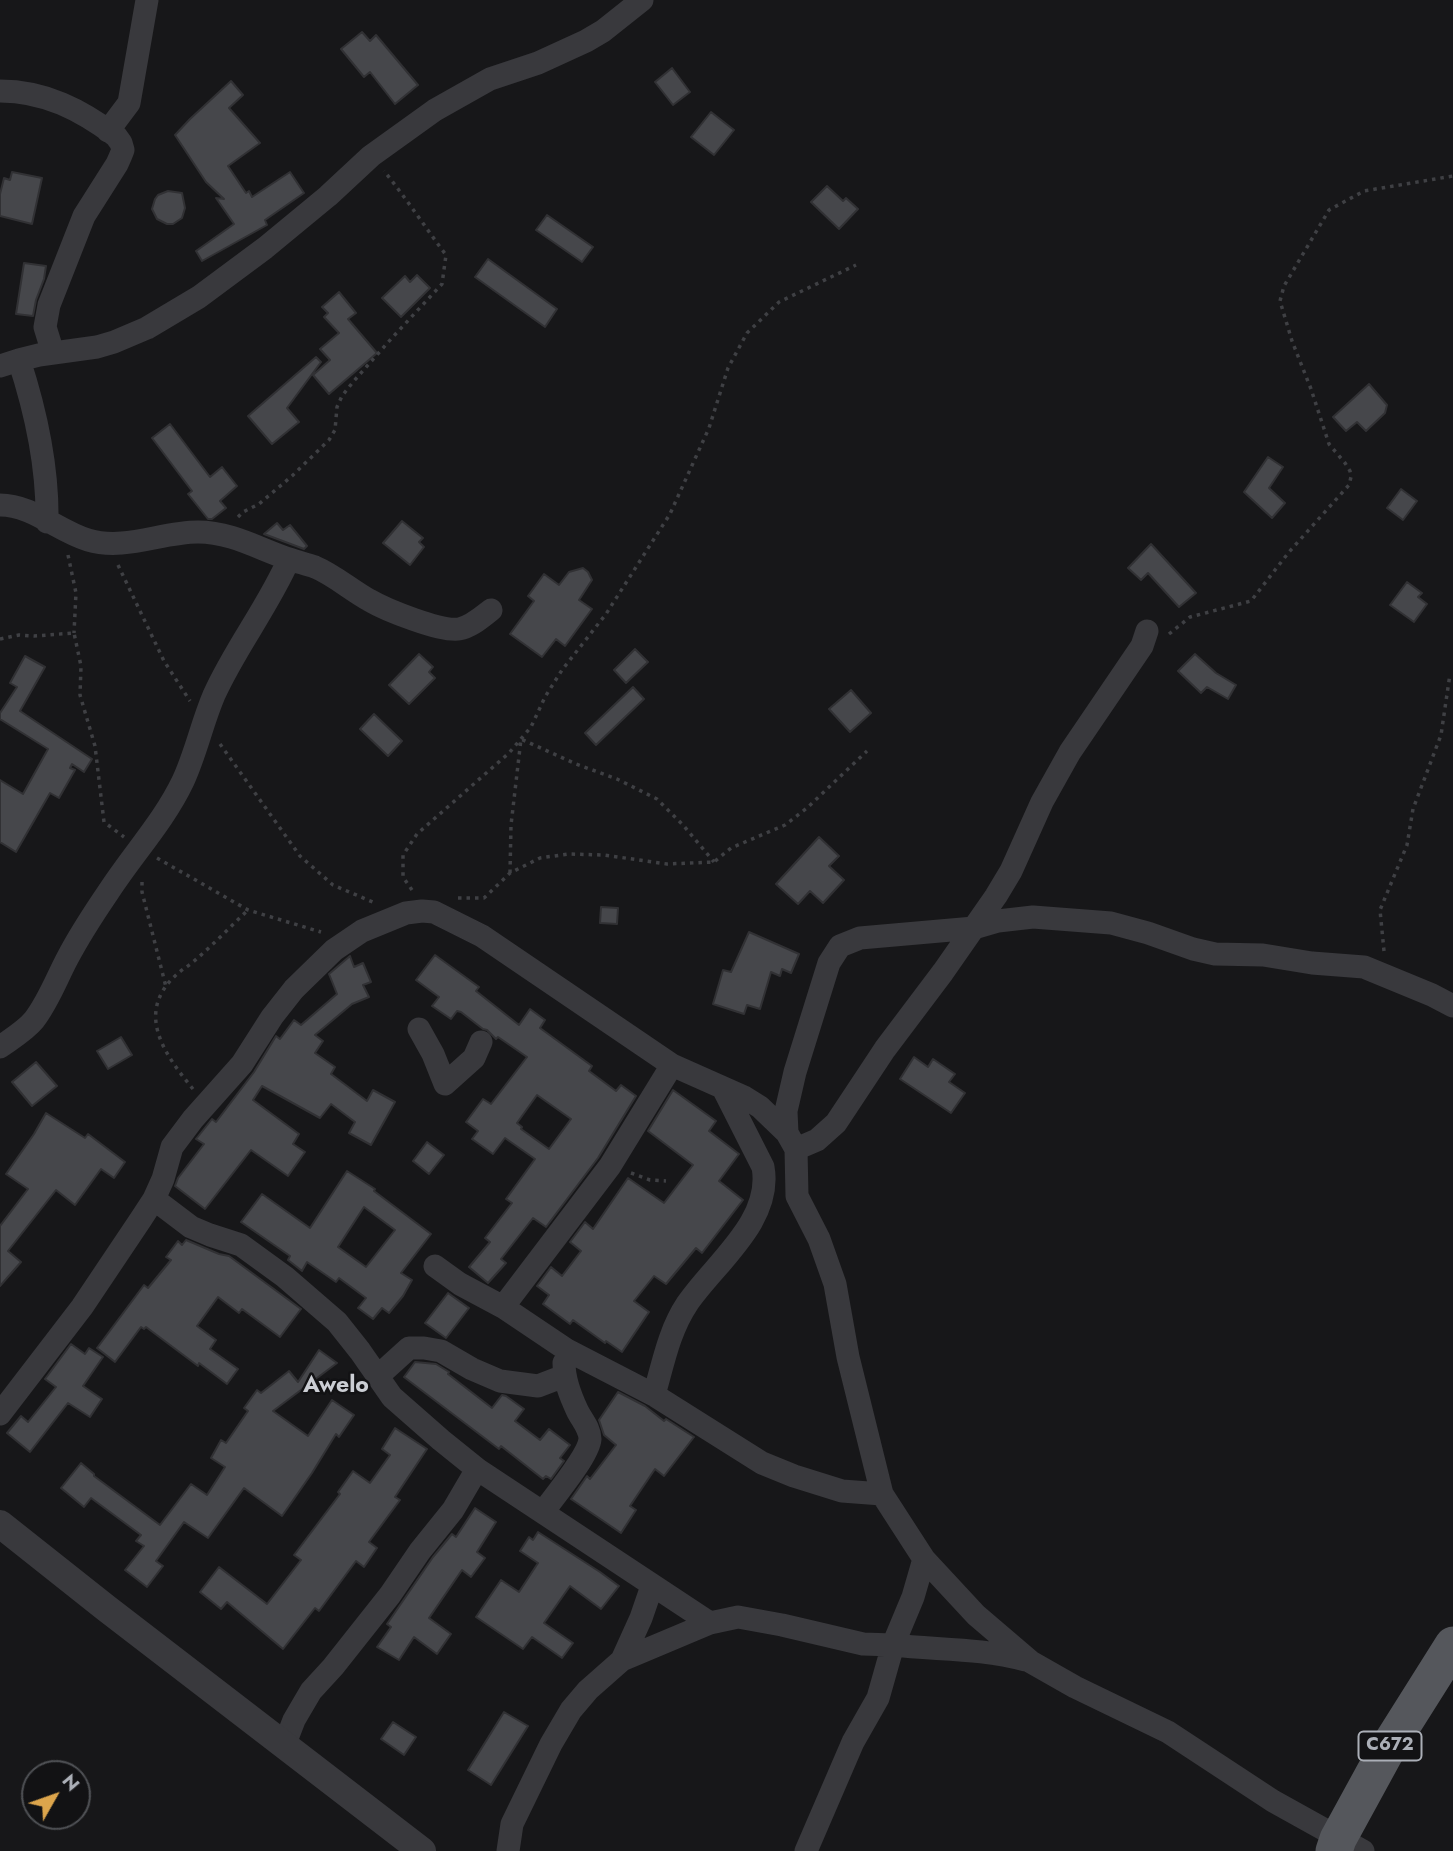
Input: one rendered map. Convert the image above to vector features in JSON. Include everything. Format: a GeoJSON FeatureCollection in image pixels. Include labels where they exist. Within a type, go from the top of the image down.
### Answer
{"type":"FeatureCollection","features":[{"type":"Feature","properties":{"kind":"main road","name":"C672"},"geometry":{"type":"LineString","coordinates":[[1345,1847],[1385,1753],[1453,1645]]}},
{"type":"Feature","properties":{"kind":"street"},"geometry":{"type":"LineString","coordinates":[[108,131],[130,103],[147,0]]}},
{"type":"Feature","properties":{"kind":"street"},"geometry":{"type":"LineString","coordinates":[[55,526],[29,390],[9,363],[52,353],[97,347],[147,328],[237,269],[299,221],[371,156],[435,110],[490,79],[565,52],[603,31],[642,0]]}},
{"type":"Feature","properties":{"kind":"street"},"geometry":{"type":"LineString","coordinates":[[0,91],[23,92],[61,102],[81,112],[121,143],[122,152],[117,164],[84,216],[49,305],[46,327],[52,353]]}},
{"type":"Feature","properties":{"kind":"street"},"geometry":{"type":"LineString","coordinates":[[0,505],[19,508],[87,540],[108,545],[163,535],[199,532],[232,537],[320,569],[372,602],[448,629],[470,625],[491,610]]}},
{"type":"Feature","properties":{"kind":"street"},"geometry":{"type":"LineString","coordinates":[[0,1047],[33,1020],[51,993],[67,957],[90,919],[160,821],[183,782],[214,695],[289,559]]}},
{"type":"Feature","properties":{"kind":"street"},"geometry":{"type":"LineString","coordinates":[[0,1414],[82,1307],[154,1199],[163,1180],[172,1147],[205,1104],[242,1064],[272,1017],[294,989],[340,945],[362,930],[414,912],[434,912],[482,936],[672,1065],[744,1097],[760,1107],[792,1141],[817,1140],[836,1123],[884,1049],[943,972],[996,896],[1012,871],[1042,802],[1070,752],[1142,646],[1158,633]]}},
{"type":"Feature","properties":{"kind":"street"},"geometry":{"type":"LineString","coordinates":[[1345,1847],[1168,1732],[1075,1687],[1031,1662],[976,1615],[924,1559],[882,1494],[848,1357],[835,1284],[826,1254],[797,1196],[792,1141],[786,1111],[794,1072],[830,962],[837,950],[860,938],[974,928],[998,921],[1033,917],[1111,923],[1215,954],[1262,955],[1320,964],[1354,965],[1379,973],[1453,1006]]}},
{"type":"Feature","properties":{"kind":"street"},"geometry":{"type":"LineString","coordinates":[[419,1029],[445,1084],[474,1058],[481,1042]]}},
{"type":"Feature","properties":{"kind":"street"},"geometry":{"type":"LineString","coordinates":[[503,1307],[610,1166],[672,1065]]}},
{"type":"Feature","properties":{"kind":"street"},"geometry":{"type":"LineString","coordinates":[[654,1395],[672,1334],[687,1305],[744,1233],[759,1208],[764,1189],[764,1167],[723,1088]]}},
{"type":"Feature","properties":{"kind":"street"},"geometry":{"type":"LineString","coordinates":[[154,1199],[191,1227],[241,1245],[276,1269],[337,1322],[393,1397],[477,1469],[710,1623]]}},
{"type":"Feature","properties":{"kind":"street"},"geometry":{"type":"LineString","coordinates":[[435,1266],[567,1350],[654,1395],[774,1469],[842,1491],[882,1494]]}},
{"type":"Feature","properties":{"kind":"street"},"geometry":{"type":"LineString","coordinates":[[377,1377],[410,1348],[441,1351],[500,1381],[538,1386],[564,1376]]}},
{"type":"Feature","properties":{"kind":"street"},"geometry":{"type":"LineString","coordinates":[[543,1512],[590,1441],[587,1427],[577,1410],[564,1376],[567,1350]]}},
{"type":"Feature","properties":{"kind":"street"},"geometry":{"type":"LineString","coordinates":[[284,1746],[294,1720],[311,1691],[334,1667],[390,1595],[453,1510],[477,1469]]}},
{"type":"Feature","properties":{"kind":"street"},"geometry":{"type":"LineString","coordinates":[[0,1524],[422,1851]]}},
{"type":"Feature","properties":{"kind":"street"},"geometry":{"type":"LineString","coordinates":[[806,1851],[853,1742],[878,1698],[893,1645],[913,1597],[924,1559]]}},
{"type":"Feature","properties":{"kind":"street"},"geometry":{"type":"LineString","coordinates":[[621,1660],[641,1618],[652,1586]]}},
{"type":"Feature","properties":{"kind":"street"},"geometry":{"type":"LineString","coordinates":[[508,1851],[512,1824],[551,1744],[571,1710],[588,1690],[621,1660],[710,1623],[738,1617],[863,1644],[968,1649],[1031,1662]]}},
{"type":"Feature","properties":{"kind":"path"},"geometry":{"type":"LineString","coordinates":[[199,532],[235,520],[243,512],[259,504],[326,444],[335,430],[337,407],[346,390],[442,284],[446,255],[399,189],[371,156]]}},
{"type":"Feature","properties":{"kind":"path"},"geometry":{"type":"LineString","coordinates":[[1158,633],[1189,617],[1251,601],[1289,552],[1349,485],[1350,471],[1329,444],[1280,302],[1284,286],[1329,210],[1364,191],[1453,176]]}},
{"type":"Feature","properties":{"kind":"path"},"geometry":{"type":"LineString","coordinates":[[108,545],[164,661],[300,856],[332,885],[379,904],[414,912],[417,897],[403,877],[403,855],[418,834],[522,739],[562,670],[606,614],[670,513],[709,428],[728,368],[747,333],[779,302],[856,265]]}},
{"type":"Feature","properties":{"kind":"path"},"geometry":{"type":"LineString","coordinates":[[55,526],[76,593],[74,633]]}},
{"type":"Feature","properties":{"kind":"path"},"geometry":{"type":"LineString","coordinates":[[1379,973],[1384,944],[1380,910],[1407,845],[1413,808],[1441,735],[1450,674]]}},
{"type":"Feature","properties":{"kind":"path"},"geometry":{"type":"LineString","coordinates":[[522,739],[657,799],[714,862]]}},
{"type":"Feature","properties":{"kind":"path"},"geometry":{"type":"LineString","coordinates":[[510,873],[511,825],[522,739]]}},
{"type":"Feature","properties":{"kind":"path"},"geometry":{"type":"LineString","coordinates":[[451,898],[484,898],[510,873],[540,858],[568,854],[604,855],[667,864],[714,862],[731,848],[785,825],[807,808],[867,751]]}},
{"type":"Feature","properties":{"kind":"path"},"geometry":{"type":"LineString","coordinates":[[140,849],[142,892],[166,987]]}},
{"type":"Feature","properties":{"kind":"path"},"geometry":{"type":"LineString","coordinates":[[205,1104],[170,1059],[154,1020],[155,1010],[174,977],[248,910]]}},
{"type":"Feature","properties":{"kind":"path"},"geometry":{"type":"LineString","coordinates":[[610,1166],[650,1180],[666,1181]]}},
{"type":"Feature","properties":{"kind":"building"},"geometry":{"type":"Polygon","coordinates":[[[362,32],[370,41],[376,35],[418,85],[395,104],[370,72],[364,77],[341,49],[362,32]]]}},
{"type":"Feature","properties":{"kind":"building"},"geometry":{"type":"Polygon","coordinates":[[[672,68],[690,92],[673,105],[655,82],[672,68]]]}},
{"type":"Feature","properties":{"kind":"building"},"geometry":{"type":"Polygon","coordinates":[[[231,81],[243,95],[229,108],[260,143],[228,166],[246,193],[249,191],[252,197],[290,172],[304,193],[265,220],[267,225],[202,261],[196,251],[234,224],[216,198],[224,199],[206,182],[175,135],[231,81]]]}},
{"type":"Feature","properties":{"kind":"building"},"geometry":{"type":"Polygon","coordinates":[[[711,112],[734,130],[714,155],[691,137],[711,112]]]}},
{"type":"Feature","properties":{"kind":"building"},"geometry":{"type":"Polygon","coordinates":[[[12,172],[42,178],[32,224],[0,216],[0,194],[4,178],[10,180],[12,172]]]}},
{"type":"Feature","properties":{"kind":"building"},"geometry":{"type":"Polygon","coordinates":[[[827,186],[843,201],[846,198],[858,209],[839,229],[811,202],[827,186]]]}},
{"type":"Feature","properties":{"kind":"building"},"geometry":{"type":"Polygon","coordinates":[[[168,191],[182,193],[185,208],[182,218],[173,224],[157,219],[152,209],[158,195],[168,191]]]}},
{"type":"Feature","properties":{"kind":"building"},"geometry":{"type":"Polygon","coordinates":[[[547,215],[593,247],[582,262],[536,230],[547,215]]]}},
{"type":"Feature","properties":{"kind":"building"},"geometry":{"type":"Polygon","coordinates":[[[488,259],[557,309],[545,327],[475,277],[488,259]]]}},
{"type":"Feature","properties":{"kind":"building"},"geometry":{"type":"Polygon","coordinates":[[[24,263],[46,266],[33,316],[16,314],[24,263]]]}},
{"type":"Feature","properties":{"kind":"building"},"geometry":{"type":"Polygon","coordinates":[[[417,275],[430,288],[401,317],[382,298],[405,276],[410,282],[417,275]]]}},
{"type":"Feature","properties":{"kind":"building"},"geometry":{"type":"Polygon","coordinates":[[[339,292],[356,313],[348,319],[377,353],[329,394],[313,375],[330,360],[320,349],[339,333],[324,317],[328,313],[322,307],[339,292]]]}},
{"type":"Feature","properties":{"kind":"building"},"geometry":{"type":"Polygon","coordinates":[[[316,357],[321,362],[287,408],[299,422],[272,444],[248,416],[316,357]]]}},
{"type":"Feature","properties":{"kind":"building"},"geometry":{"type":"Polygon","coordinates":[[[1369,384],[1387,405],[1385,413],[1366,431],[1357,422],[1346,431],[1333,417],[1369,384]]]}},
{"type":"Feature","properties":{"kind":"building"},"geometry":{"type":"Polygon","coordinates":[[[170,424],[210,477],[222,467],[237,486],[220,501],[226,508],[212,519],[208,519],[188,494],[192,491],[152,438],[170,424]]]}},
{"type":"Feature","properties":{"kind":"building"},"geometry":{"type":"Polygon","coordinates":[[[1268,457],[1283,467],[1269,488],[1285,503],[1272,518],[1244,492],[1268,457]]]}},
{"type":"Feature","properties":{"kind":"building"},"geometry":{"type":"Polygon","coordinates":[[[1401,489],[1417,501],[1403,520],[1387,508],[1401,489]]]}},
{"type":"Feature","properties":{"kind":"building"},"geometry":{"type":"Polygon","coordinates":[[[402,521],[423,538],[419,542],[424,547],[410,565],[383,543],[402,521]]]}},
{"type":"Feature","properties":{"kind":"building"},"geometry":{"type":"Polygon","coordinates":[[[277,523],[283,530],[290,525],[307,546],[304,549],[264,534],[277,523]]]}},
{"type":"Feature","properties":{"kind":"building"},"geometry":{"type":"Polygon","coordinates":[[[1151,544],[1196,593],[1179,607],[1148,573],[1141,580],[1128,568],[1151,544]]]}},
{"type":"Feature","properties":{"kind":"building"},"geometry":{"type":"Polygon","coordinates":[[[583,568],[592,580],[579,600],[592,609],[565,646],[556,639],[542,657],[510,634],[534,601],[528,596],[544,574],[559,585],[569,572],[583,568]]]}},
{"type":"Feature","properties":{"kind":"building"},"geometry":{"type":"Polygon","coordinates":[[[1407,582],[1422,593],[1418,597],[1427,604],[1414,622],[1390,605],[1407,582]]]}},
{"type":"Feature","properties":{"kind":"building"},"geometry":{"type":"Polygon","coordinates":[[[635,649],[648,662],[626,683],[614,670],[635,649]]]}},
{"type":"Feature","properties":{"kind":"building"},"geometry":{"type":"Polygon","coordinates":[[[419,654],[433,667],[429,672],[435,678],[409,704],[389,685],[419,654]]]}},
{"type":"Feature","properties":{"kind":"building"},"geometry":{"type":"Polygon","coordinates":[[[1195,654],[1216,673],[1236,685],[1228,699],[1207,687],[1201,693],[1178,671],[1195,654]]]}},
{"type":"Feature","properties":{"kind":"building"},"geometry":{"type":"Polygon","coordinates":[[[25,656],[45,667],[20,711],[92,759],[84,772],[72,764],[70,768],[75,770],[59,798],[50,793],[16,852],[0,842],[0,780],[23,794],[48,749],[0,719],[0,713],[17,687],[10,683],[25,656]]]}},
{"type":"Feature","properties":{"kind":"building"},"geometry":{"type":"Polygon","coordinates":[[[633,687],[644,699],[596,745],[585,733],[633,687]]]}},
{"type":"Feature","properties":{"kind":"building"},"geometry":{"type":"Polygon","coordinates":[[[851,690],[871,713],[850,732],[829,709],[851,690]]]}},
{"type":"Feature","properties":{"kind":"building"},"geometry":{"type":"Polygon","coordinates":[[[374,714],[402,741],[388,756],[360,729],[374,714]]]}},
{"type":"Feature","properties":{"kind":"building"},"geometry":{"type":"Polygon","coordinates":[[[819,837],[839,856],[829,866],[844,880],[823,903],[810,891],[798,904],[776,884],[819,837]]]}},
{"type":"Feature","properties":{"kind":"building"},"geometry":{"type":"Polygon","coordinates":[[[601,907],[618,908],[617,924],[600,923],[601,907]]]}},
{"type":"Feature","properties":{"kind":"building"},"geometry":{"type":"Polygon","coordinates":[[[749,932],[799,954],[791,973],[782,969],[780,976],[771,972],[760,1009],[747,1005],[744,1014],[713,1004],[723,970],[731,972],[749,932]]]}},
{"type":"Feature","properties":{"kind":"building"},"geometry":{"type":"Polygon","coordinates":[[[435,955],[479,987],[476,991],[519,1025],[530,1009],[545,1020],[540,1028],[592,1066],[589,1071],[616,1091],[621,1085],[636,1096],[598,1158],[546,1227],[533,1218],[501,1259],[506,1263],[488,1283],[469,1267],[490,1242],[485,1238],[512,1203],[506,1199],[535,1159],[505,1138],[493,1154],[472,1139],[478,1131],[466,1122],[483,1099],[491,1104],[527,1057],[498,1037],[496,1039],[461,1012],[457,1011],[451,1019],[432,1006],[439,997],[416,980],[435,955]],[[537,1095],[517,1123],[521,1129],[549,1149],[571,1119],[537,1095]]]}},
{"type":"Feature","properties":{"kind":"building"},"geometry":{"type":"Polygon","coordinates":[[[350,956],[354,967],[363,963],[371,982],[363,985],[369,997],[352,1004],[315,1035],[323,1041],[315,1053],[335,1067],[331,1074],[367,1101],[373,1090],[395,1102],[371,1145],[349,1133],[355,1122],[331,1104],[320,1118],[262,1086],[253,1100],[299,1134],[293,1144],[305,1152],[288,1176],[251,1150],[205,1209],[175,1186],[204,1144],[196,1139],[212,1119],[216,1122],[254,1072],[276,1036],[280,1039],[294,1020],[301,1025],[337,994],[329,974],[350,956]]]}},
{"type":"Feature","properties":{"kind":"building"},"geometry":{"type":"Polygon","coordinates":[[[121,1037],[132,1055],[108,1069],[97,1051],[121,1037]]]}},
{"type":"Feature","properties":{"kind":"building"},"geometry":{"type":"Polygon","coordinates":[[[914,1057],[928,1067],[933,1059],[955,1074],[949,1082],[965,1093],[951,1113],[900,1079],[914,1057]]]}},
{"type":"Feature","properties":{"kind":"building"},"geometry":{"type":"Polygon","coordinates":[[[36,1062],[57,1086],[32,1106],[12,1082],[36,1062]]]}},
{"type":"Feature","properties":{"kind":"building"},"geometry":{"type":"Polygon","coordinates":[[[673,1090],[716,1121],[709,1131],[739,1154],[719,1181],[743,1200],[702,1253],[696,1248],[666,1284],[654,1276],[634,1301],[649,1312],[622,1352],[573,1320],[570,1324],[543,1304],[549,1295],[537,1286],[551,1267],[562,1276],[581,1251],[570,1242],[585,1222],[593,1229],[628,1178],[664,1203],[693,1165],[648,1131],[673,1090]]]}},
{"type":"Feature","properties":{"kind":"building"},"geometry":{"type":"Polygon","coordinates":[[[46,1113],[85,1138],[88,1134],[125,1162],[114,1178],[101,1169],[75,1205],[56,1190],[8,1251],[21,1262],[0,1286],[0,1226],[28,1189],[6,1174],[46,1113]]]}},
{"type":"Feature","properties":{"kind":"building"},"geometry":{"type":"Polygon","coordinates":[[[427,1142],[444,1155],[429,1174],[413,1161],[427,1142]]]}},
{"type":"Feature","properties":{"kind":"building"},"geometry":{"type":"Polygon","coordinates":[[[347,1171],[375,1189],[374,1191],[431,1234],[401,1273],[412,1280],[403,1296],[389,1313],[382,1308],[373,1319],[358,1308],[366,1298],[339,1278],[336,1282],[307,1262],[302,1271],[288,1260],[290,1256],[241,1222],[262,1194],[310,1228],[347,1171]],[[364,1207],[338,1247],[366,1267],[395,1230],[364,1207]]]}},
{"type":"Feature","properties":{"kind":"building"},"geometry":{"type":"Polygon","coordinates":[[[186,1240],[229,1256],[301,1309],[280,1337],[242,1309],[239,1313],[218,1297],[197,1326],[216,1340],[210,1349],[238,1369],[227,1384],[146,1327],[141,1327],[115,1362],[97,1348],[144,1285],[148,1288],[171,1260],[166,1257],[178,1241],[182,1245],[186,1240]]]}},
{"type":"Feature","properties":{"kind":"building"},"geometry":{"type":"Polygon","coordinates":[[[448,1293],[469,1308],[446,1338],[425,1323],[448,1293]]]}},
{"type":"Feature","properties":{"kind":"building"},"geometry":{"type":"Polygon","coordinates":[[[71,1344],[85,1354],[89,1348],[103,1357],[83,1386],[102,1399],[90,1417],[68,1403],[30,1452],[7,1433],[21,1416],[28,1422],[56,1387],[45,1379],[71,1344]]]}},
{"type":"Feature","properties":{"kind":"building"},"geometry":{"type":"Polygon","coordinates":[[[319,1350],[337,1363],[273,1411],[308,1436],[332,1400],[354,1415],[339,1437],[336,1434],[282,1516],[244,1488],[208,1538],[184,1522],[156,1561],[163,1566],[147,1587],[125,1570],[144,1546],[136,1541],[141,1535],[91,1498],[84,1507],[61,1488],[81,1463],[94,1476],[160,1525],[191,1484],[207,1495],[225,1467],[211,1458],[221,1440],[226,1443],[248,1411],[244,1408],[257,1390],[261,1393],[289,1371],[298,1382],[319,1350]]]}},
{"type":"Feature","properties":{"kind":"building"},"geometry":{"type":"Polygon","coordinates":[[[415,1362],[436,1364],[492,1408],[502,1395],[506,1396],[524,1409],[515,1421],[540,1440],[549,1429],[570,1445],[560,1458],[564,1461],[551,1479],[546,1476],[543,1479],[501,1446],[499,1449],[404,1377],[415,1362]]]}},
{"type":"Feature","properties":{"kind":"building"},"geometry":{"type":"Polygon","coordinates":[[[618,1392],[694,1437],[664,1476],[655,1469],[630,1506],[636,1510],[621,1533],[571,1499],[587,1476],[590,1479],[616,1445],[604,1435],[599,1420],[618,1392]]]}},
{"type":"Feature","properties":{"kind":"building"},"geometry":{"type":"Polygon","coordinates":[[[395,1428],[427,1449],[395,1497],[400,1500],[369,1542],[377,1548],[364,1567],[356,1561],[319,1611],[315,1608],[283,1649],[227,1602],[221,1609],[200,1592],[219,1567],[267,1604],[301,1560],[294,1555],[340,1494],[338,1492],[353,1471],[370,1483],[390,1455],[382,1449],[395,1428]]]}},
{"type":"Feature","properties":{"kind":"building"},"geometry":{"type":"Polygon","coordinates":[[[475,1508],[496,1522],[477,1552],[485,1558],[471,1577],[462,1570],[429,1618],[451,1634],[437,1654],[414,1637],[399,1660],[377,1647],[391,1627],[387,1624],[433,1557],[452,1534],[456,1537],[475,1508]]]}},
{"type":"Feature","properties":{"kind":"building"},"geometry":{"type":"Polygon","coordinates":[[[538,1532],[619,1586],[601,1609],[570,1586],[544,1623],[573,1643],[562,1658],[532,1637],[523,1649],[476,1617],[501,1580],[519,1592],[538,1563],[520,1551],[529,1537],[533,1540],[538,1532]]]}},
{"type":"Feature","properties":{"kind":"building"},"geometry":{"type":"Polygon","coordinates":[[[504,1712],[528,1726],[491,1785],[468,1770],[504,1712]]]}},
{"type":"Feature","properties":{"kind":"building"},"geometry":{"type":"Polygon","coordinates":[[[393,1722],[416,1737],[404,1755],[381,1739],[393,1722]]]}},
{"type":"Feature","properties":{"kind":"district","name":"Awelo"},"geometry":{"type":"Point","coordinates":[336,1386]}}]}
